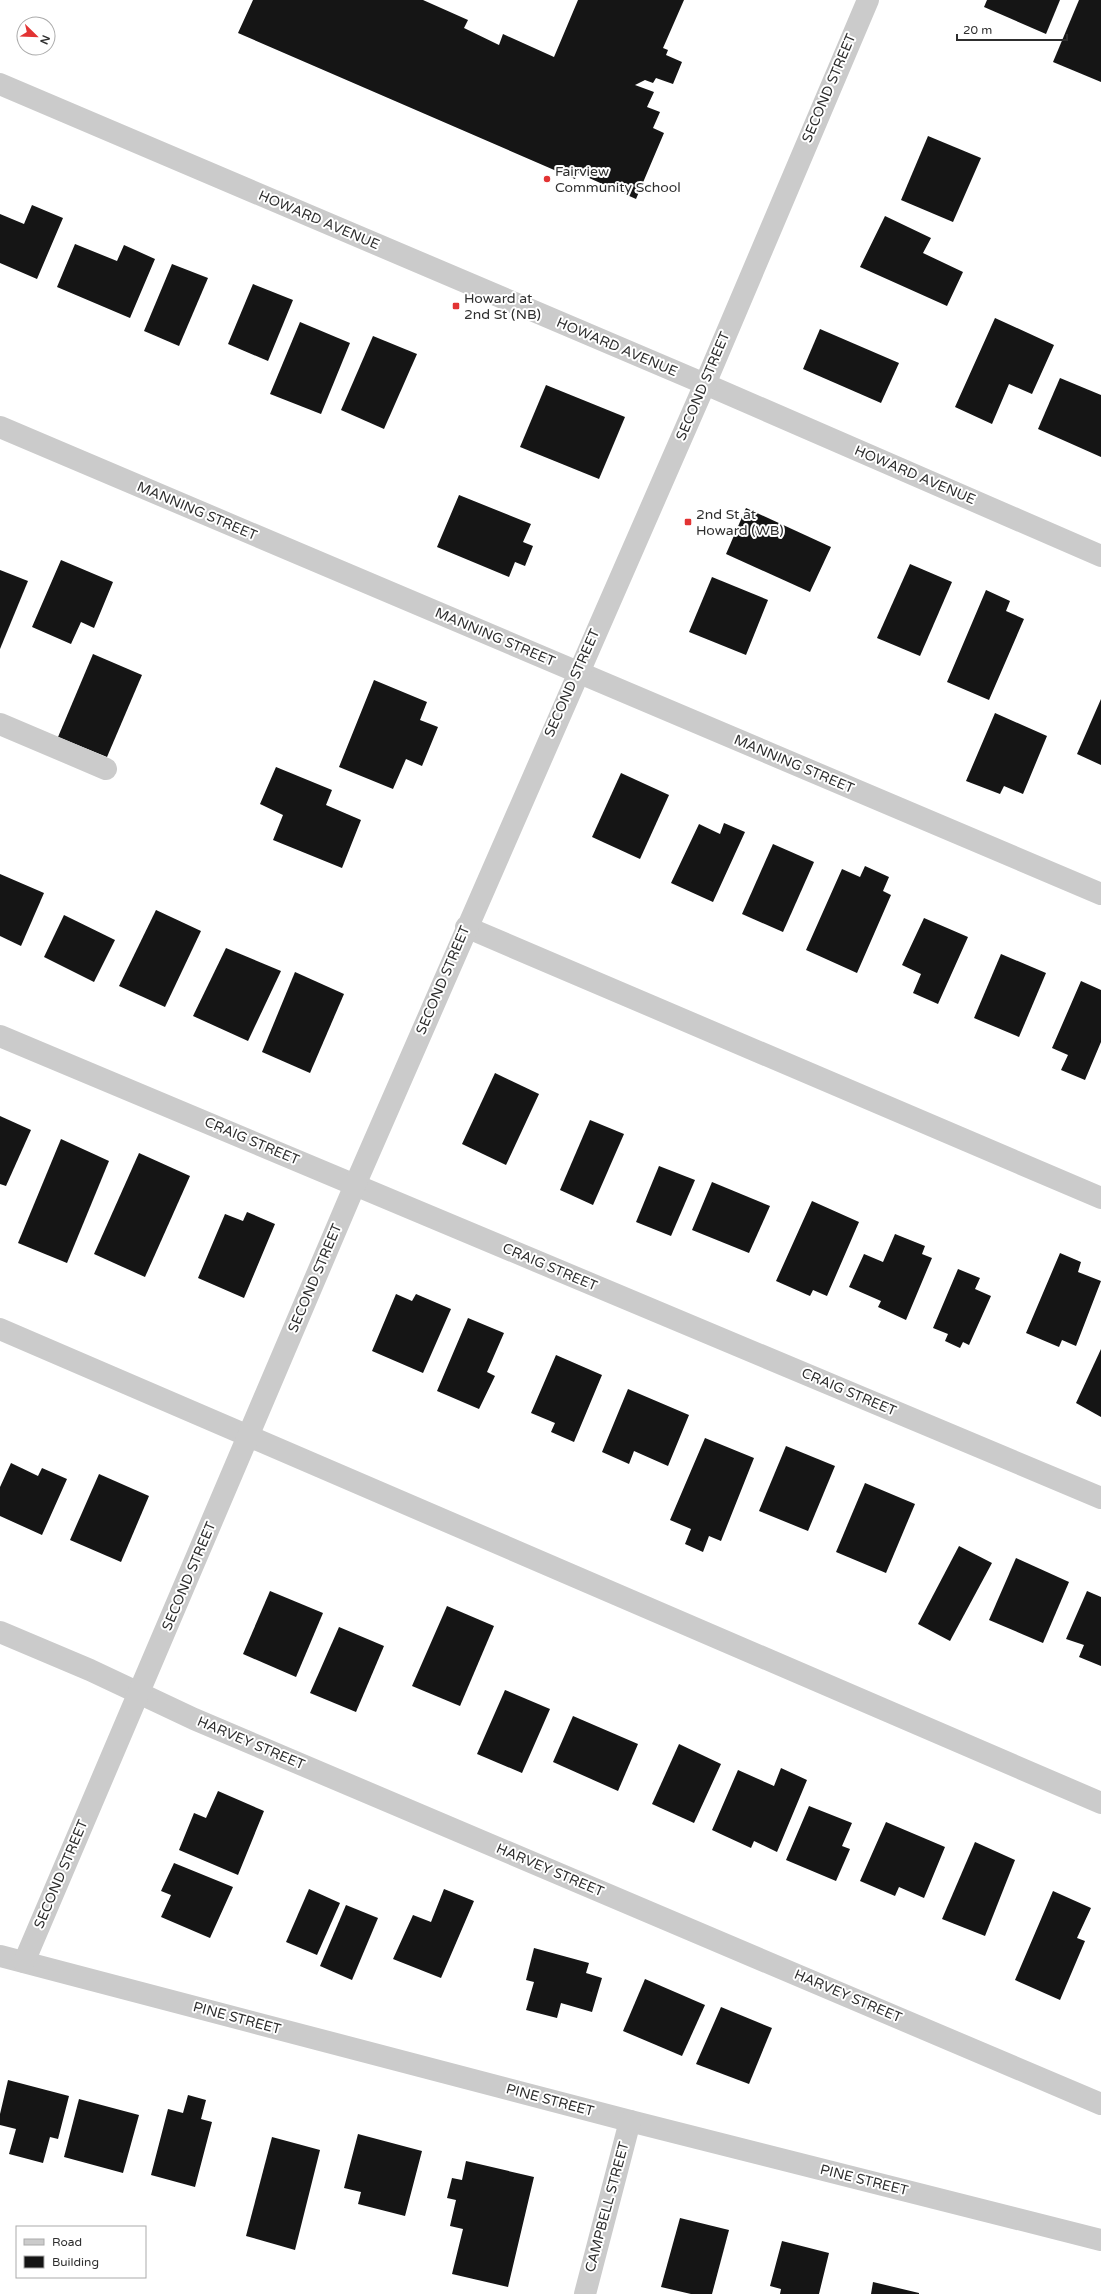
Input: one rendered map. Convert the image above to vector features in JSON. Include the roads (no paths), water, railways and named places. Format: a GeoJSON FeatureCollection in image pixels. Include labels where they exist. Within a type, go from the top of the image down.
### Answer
{"type":"FeatureCollection","features":[{"type":"Feature","properties":{"kind":"street","name":"SECOND STREET"},"geometry":{"type":"LineString","coordinates":[[24,1962],[355,1185],[577,672],[704,384],[868,0]]}},
{"type":"Feature","properties":{"kind":"street","name":"HOWARD AVENUE"},"geometry":{"type":"LineString","coordinates":[[0,84],[704,384],[1101,556]]}},
{"type":"Feature","properties":{"kind":"street","name":"MANNING STREET"},"geometry":{"type":"LineString","coordinates":[[0,427],[1101,894]]}},
{"type":"Feature","properties":{"kind":"street"},"geometry":{"type":"LineString","coordinates":[[0,724],[106,769]]}},
{"type":"Feature","properties":{"kind":"street"},"geometry":{"type":"LineString","coordinates":[[466,927],[1101,1198]]}},
{"type":"Feature","properties":{"kind":"street","name":"CRAIG STREET"},"geometry":{"type":"LineString","coordinates":[[0,1036],[1101,1498]]}},
{"type":"Feature","properties":{"kind":"street"},"geometry":{"type":"LineString","coordinates":[[0,1329],[1101,1803]]}},
{"type":"Feature","properties":{"kind":"street","name":"HARVEY STREET"},"geometry":{"type":"LineString","coordinates":[[0,1632],[140,1692],[194,1719],[1101,2104]]}},
{"type":"Feature","properties":{"kind":"street","name":"PINE STREET"},"geometry":{"type":"LineString","coordinates":[[0,1956],[630,2121],[1101,2240]]}},
{"type":"Feature","properties":{"kind":"street","name":"CAMPBELL STREET"},"geometry":{"type":"LineString","coordinates":[[585,2294],[630,2121]]}},
{"type":"Feature","properties":{"kind":"place","name":"Fairview Community School"},"geometry":{"type":"Point","coordinates":[547,179]}},
{"type":"Feature","properties":{"kind":"place","name":"Howard at 2nd St (NB)"},"geometry":{"type":"Point","coordinates":[456,306]}},
{"type":"Feature","properties":{"kind":"place","name":"2nd St at Howard (WB)"},"geometry":{"type":"Point","coordinates":[688,522]}}]}
